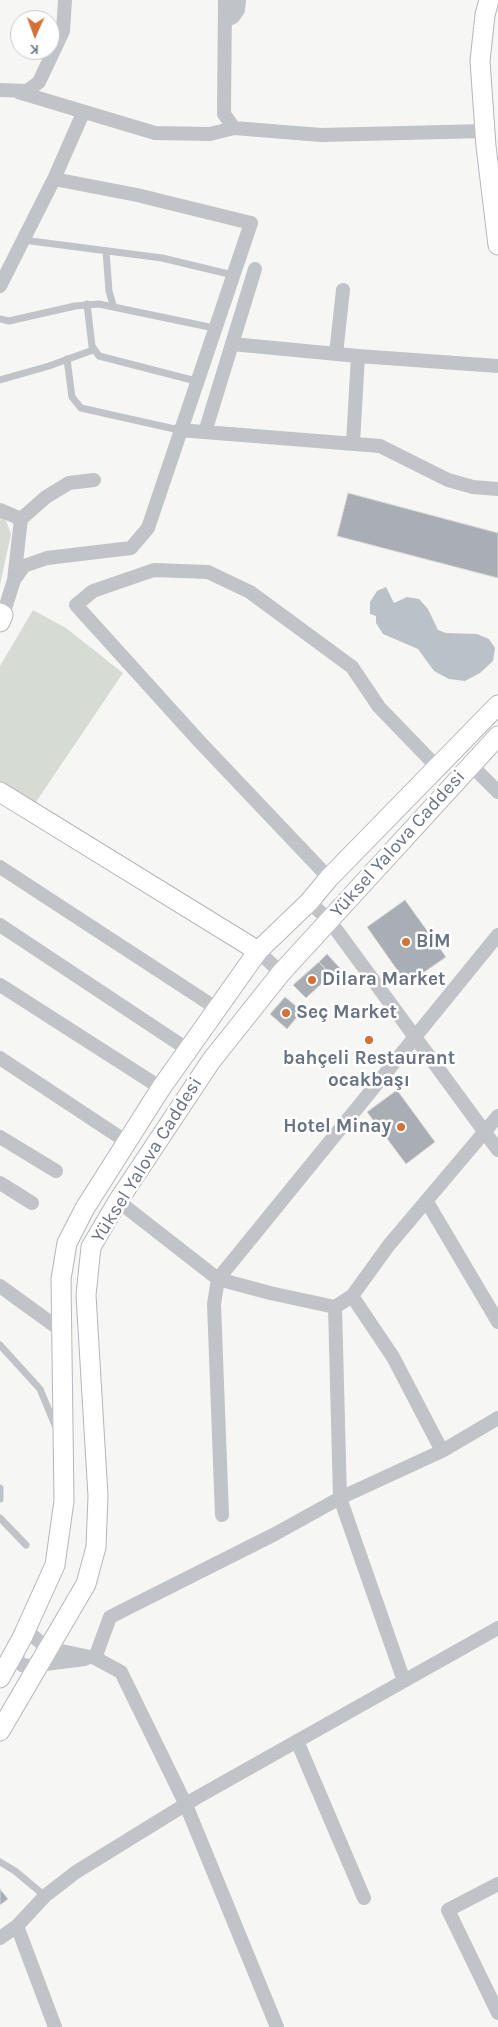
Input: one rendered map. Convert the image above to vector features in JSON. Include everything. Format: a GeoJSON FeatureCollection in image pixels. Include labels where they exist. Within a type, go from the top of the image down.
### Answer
{"type":"FeatureCollection","features":[{"type":"Feature","properties":{"kind":"main road"},"geometry":{"type":"LineString","coordinates":[[489,0],[485,15],[480,61],[485,131],[498,245]]}},
{"type":"Feature","properties":{"kind":"main road","name":"Yüksel Yalova Caddesi"},"geometry":{"type":"LineString","coordinates":[[0,1678],[19,1643],[55,1565],[64,1501],[65,1449],[61,1279],[67,1243],[85,1208],[186,1049],[258,951],[309,902],[329,878],[498,706]]}},
{"type":"Feature","properties":{"kind":"main road","name":"Yüksel Yalova Caddesi"},"geometry":{"type":"LineString","coordinates":[[0,1731],[86,1584],[96,1547],[98,1496],[86,1295],[91,1247],[118,1201],[211,1061],[281,973],[498,736]]}},
{"type":"Feature","properties":{"kind":"main road"},"geometry":{"type":"LineString","coordinates":[[0,792],[258,951]]}},
{"type":"Feature","properties":{"kind":"street"},"geometry":{"type":"LineString","coordinates":[[18,92],[34,88],[50,61],[63,31],[64,0]]}},
{"type":"Feature","properties":{"kind":"street"},"geometry":{"type":"LineString","coordinates":[[225,0],[224,114],[234,128]]}},
{"type":"Feature","properties":{"kind":"street"},"geometry":{"type":"LineString","coordinates":[[225,21],[233,17],[238,10],[239,0]]}},
{"type":"Feature","properties":{"kind":"street"},"geometry":{"type":"LineString","coordinates":[[0,90],[18,92],[155,133],[210,134],[234,128],[321,135],[485,131]]}},
{"type":"Feature","properties":{"kind":"street"},"geometry":{"type":"LineString","coordinates":[[0,286],[54,179],[83,113]]}},
{"type":"Feature","properties":{"kind":"street"},"geometry":{"type":"LineString","coordinates":[[14,580],[24,566],[47,558],[132,548],[148,528],[179,430],[250,223],[137,195],[54,179]]}},
{"type":"Feature","properties":{"kind":"street"},"geometry":{"type":"LineString","coordinates":[[205,432],[255,269]]}},
{"type":"Feature","properties":{"kind":"street"},"geometry":{"type":"LineString","coordinates":[[336,354],[343,290]]}},
{"type":"Feature","properties":{"kind":"street"},"geometry":{"type":"LineString","coordinates":[[232,344],[358,356],[498,366]]}},
{"type":"Feature","properties":{"kind":"street"},"geometry":{"type":"LineString","coordinates":[[353,443],[358,356]]}},
{"type":"Feature","properties":{"kind":"street"},"geometry":{"type":"LineString","coordinates":[[179,430],[380,446],[448,480],[473,487],[498,489]]}},
{"type":"Feature","properties":{"kind":"street"},"geometry":{"type":"LineString","coordinates":[[1,617],[14,580],[21,519],[46,496],[69,482],[94,480]]}},
{"type":"Feature","properties":{"kind":"street"},"geometry":{"type":"LineString","coordinates":[[0,510],[21,519]]}},
{"type":"Feature","properties":{"kind":"street"},"geometry":{"type":"LineString","coordinates":[[329,878],[199,741],[76,605],[93,591],[154,570],[208,572],[250,592],[352,667],[379,707],[438,768]]}},
{"type":"Feature","properties":{"kind":"street"},"geometry":{"type":"LineString","coordinates":[[471,765],[498,792]]}},
{"type":"Feature","properties":{"kind":"street"},"geometry":{"type":"LineString","coordinates":[[0,867],[216,1008]]}},
{"type":"Feature","properties":{"kind":"street"},"geometry":{"type":"LineString","coordinates":[[309,902],[329,920],[498,1150]]}},
{"type":"Feature","properties":{"kind":"street"},"geometry":{"type":"LineString","coordinates":[[0,925],[186,1049]]}},
{"type":"Feature","properties":{"kind":"street"},"geometry":{"type":"LineString","coordinates":[[222,1516],[214,1304],[218,1279],[498,934]]}},
{"type":"Feature","properties":{"kind":"street"},"geometry":{"type":"LineString","coordinates":[[258,951],[281,973]]}},
{"type":"Feature","properties":{"kind":"street"},"geometry":{"type":"LineString","coordinates":[[0,985],[161,1088]]}},
{"type":"Feature","properties":{"kind":"street"},"geometry":{"type":"LineString","coordinates":[[0,1058],[127,1142]]}},
{"type":"Feature","properties":{"kind":"street"},"geometry":{"type":"LineString","coordinates":[[118,1201],[218,1279],[270,1293],[335,1307],[352,1296],[389,1245],[498,1116]]}},
{"type":"Feature","properties":{"kind":"street"},"geometry":{"type":"LineString","coordinates":[[0,1137],[56,1171]]}},
{"type":"Feature","properties":{"kind":"street"},"geometry":{"type":"LineString","coordinates":[[0,1183],[32,1203]]}},
{"type":"Feature","properties":{"kind":"street"},"geometry":{"type":"LineString","coordinates":[[427,1202],[498,1322]]}},
{"type":"Feature","properties":{"kind":"street"},"geometry":{"type":"LineString","coordinates":[[0,1286],[62,1330]]}},
{"type":"Feature","properties":{"kind":"street"},"geometry":{"type":"LineString","coordinates":[[352,1296],[393,1357],[442,1451]]}},
{"type":"Feature","properties":{"kind":"street"},"geometry":{"type":"LineString","coordinates":[[335,1307],[340,1498],[404,1681]]}},
{"type":"Feature","properties":{"kind":"street"},"geometry":{"type":"LineString","coordinates":[[95,1658],[110,1617],[275,1534],[340,1498],[442,1451],[498,1418]]}},
{"type":"Feature","properties":{"kind":"street"},"geometry":{"type":"LineString","coordinates":[[0,1938],[17,1926],[45,1896],[76,1872],[186,1805],[498,1628]]}},
{"type":"Feature","properties":{"kind":"street"},"geometry":{"type":"LineString","coordinates":[[95,1658],[37,1666],[22,1665],[18,1661],[19,1643],[33,1636],[47,1648],[95,1658],[122,1672],[186,1805],[277,2027]]}},
{"type":"Feature","properties":{"kind":"street"},"geometry":{"type":"LineString","coordinates":[[297,1741],[364,1898]]}},
{"type":"Feature","properties":{"kind":"street"},"geometry":{"type":"LineString","coordinates":[[498,1884],[448,1910],[498,2013]]}},
{"type":"Feature","properties":{"kind":"street"},"geometry":{"type":"LineString","coordinates":[[17,1926],[55,2027]]}},
{"type":"Feature","properties":{"kind":"lane"},"geometry":{"type":"LineString","coordinates":[[23,240],[162,258],[233,275]]}},
{"type":"Feature","properties":{"kind":"lane"},"geometry":{"type":"LineString","coordinates":[[106,251],[109,290],[113,306]]}},
{"type":"Feature","properties":{"kind":"lane"},"geometry":{"type":"LineString","coordinates":[[87,304],[93,350],[102,358],[196,381]]}},
{"type":"Feature","properties":{"kind":"lane"},"geometry":{"type":"LineString","coordinates":[[0,319],[16,320],[87,304],[113,306],[214,328]]}},
{"type":"Feature","properties":{"kind":"lane"},"geometry":{"type":"LineString","coordinates":[[0,380],[93,350]]}},
{"type":"Feature","properties":{"kind":"lane"},"geometry":{"type":"LineString","coordinates":[[67,359],[72,397],[81,408],[179,430]]}},
{"type":"Feature","properties":{"kind":"lane"},"geometry":{"type":"LineString","coordinates":[[0,1345],[40,1389],[65,1449]]}},
{"type":"Feature","properties":{"kind":"lane"},"geometry":{"type":"LineString","coordinates":[[0,1488],[0,1499]]}},
{"type":"Feature","properties":{"kind":"lane"},"geometry":{"type":"LineString","coordinates":[[0,1518],[26,1545]]}},
{"type":"Feature","properties":{"kind":"lane"},"geometry":{"type":"LineString","coordinates":[[0,1862],[15,1871],[45,1896]]}},
{"type":"Feature","properties":{"kind":"shaded area"},"geometry":{"type":"Polygon","coordinates":[[[0,517],[5,518],[11,534],[0,585],[0,517]]]}},
{"type":"Feature","properties":{"kind":"shaded area"},"geometry":{"type":"Polygon","coordinates":[[[386,587],[394,603],[407,597],[419,599],[428,609],[438,630],[446,633],[477,634],[489,639],[495,648],[493,661],[480,673],[465,681],[449,679],[434,671],[418,649],[383,634],[376,623],[376,616],[370,614],[370,602],[377,591],[386,587]]]}},
{"type":"Feature","properties":{"kind":"shaded area"},"geometry":{"type":"Polygon","coordinates":[[[33,610],[66,628],[123,673],[34,805],[0,784],[0,666],[33,610]]]}},
{"type":"Feature","properties":{"kind":"building"},"geometry":{"type":"Polygon","coordinates":[[[348,493],[498,533],[498,578],[337,536],[348,493]]]}},
{"type":"Feature","properties":{"kind":"building"},"geometry":{"type":"Polygon","coordinates":[[[405,900],[446,957],[407,984],[367,927],[405,900]]]}},
{"type":"Feature","properties":{"kind":"building"},"geometry":{"type":"Polygon","coordinates":[[[327,954],[348,977],[340,985],[319,962],[327,954]]]}},
{"type":"Feature","properties":{"kind":"building","name":"Dilara Market"},"geometry":{"type":"Polygon","coordinates":[[[319,962],[331,975],[306,998],[293,985],[319,962]]]}},
{"type":"Feature","properties":{"kind":"building","name":"Seç Market"},"geometry":{"type":"Polygon","coordinates":[[[285,997],[302,1011],[287,1029],[270,1014],[285,997]]]}},
{"type":"Feature","properties":{"kind":"building","name":"Hotel Minay"},"geometry":{"type":"Polygon","coordinates":[[[397,1090],[435,1142],[406,1164],[367,1112],[397,1090]]]}},
{"type":"Feature","properties":{"kind":"building"},"geometry":{"type":"Polygon","coordinates":[[[0,1889],[8,1899],[0,1905],[0,1889]]]}},
{"type":"Feature","properties":{"kind":"place","name":"BİM"},"geometry":{"type":"Point","coordinates":[406,942]}},
{"type":"Feature","properties":{"kind":"place","name":"Dilara Market"},"geometry":{"type":"Point","coordinates":[312,980]}},
{"type":"Feature","properties":{"kind":"place","name":"Seç Market"},"geometry":{"type":"Point","coordinates":[286,1013]}},
{"type":"Feature","properties":{"kind":"place","name":"bahçeli Restaurant ocakbaşı"},"geometry":{"type":"Point","coordinates":[369,1040]}},
{"type":"Feature","properties":{"kind":"place","name":"Hotel Minay"},"geometry":{"type":"Point","coordinates":[401,1127]}}]}
